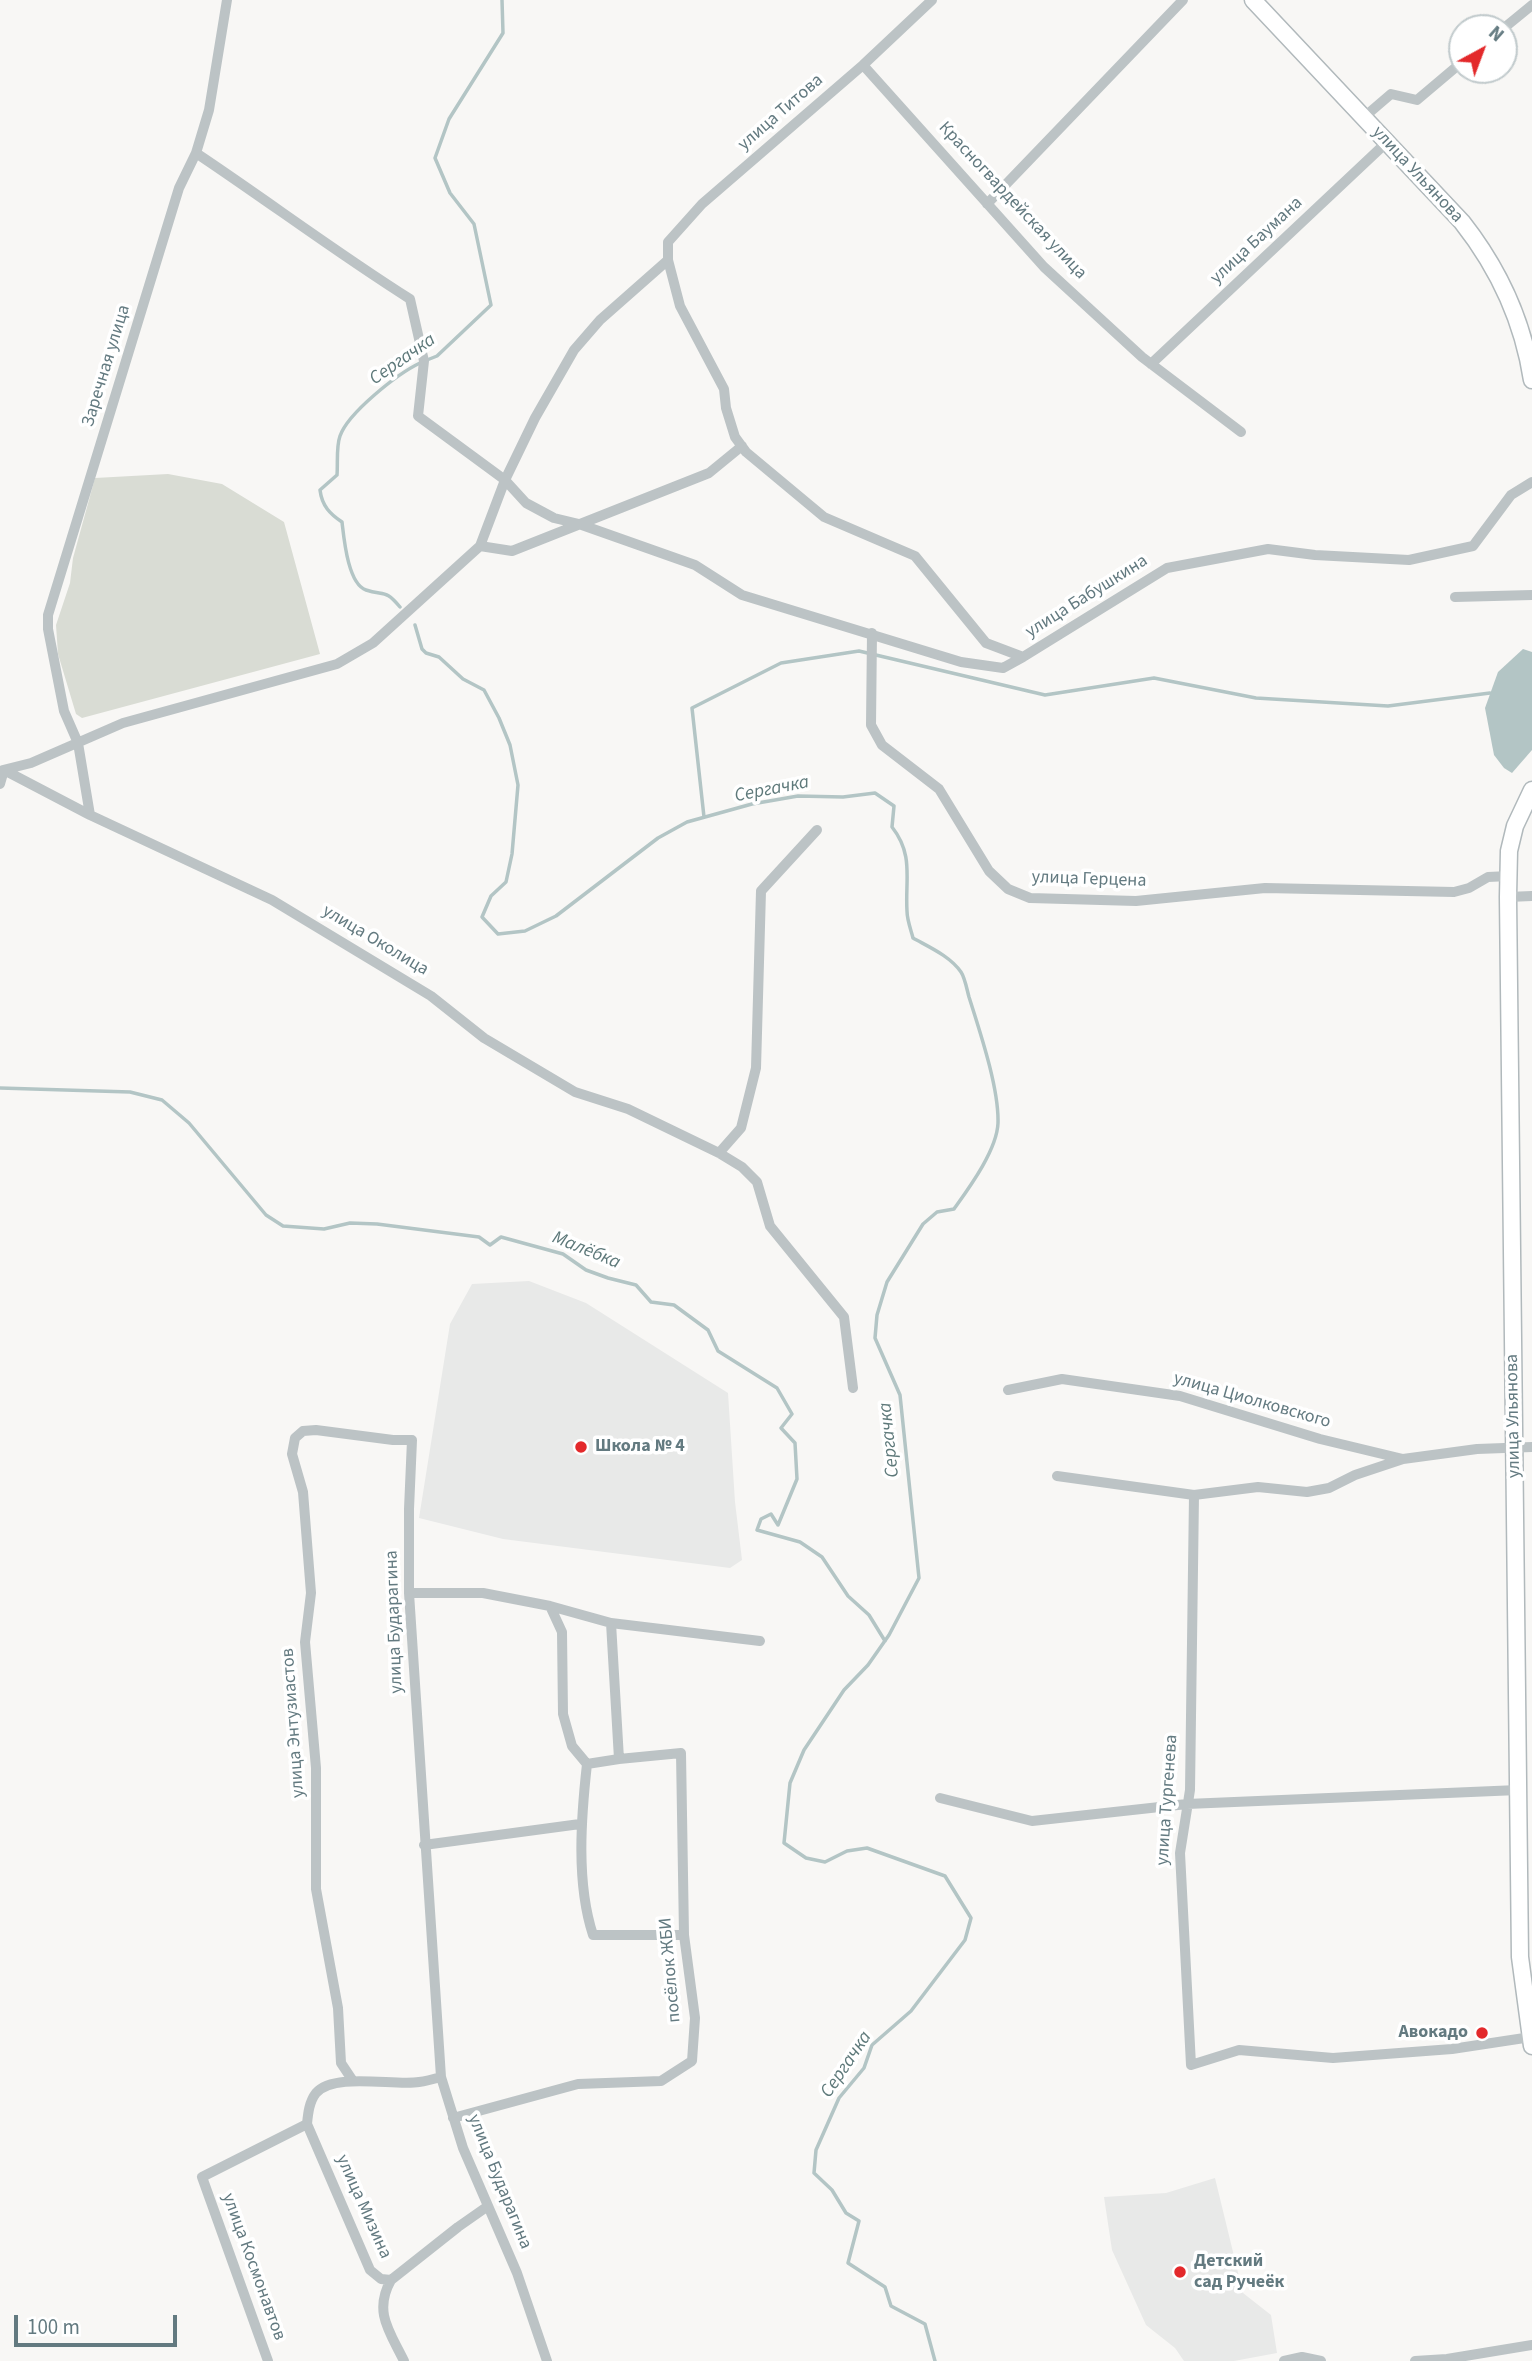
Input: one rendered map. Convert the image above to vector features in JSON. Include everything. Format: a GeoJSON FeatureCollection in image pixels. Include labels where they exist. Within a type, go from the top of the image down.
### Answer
{"type":"FeatureCollection","features":[{"type":"Feature","properties":{"kind":"main road","name":"улица Ульянова"},"geometry":{"type":"LineString","coordinates":[[1252,0],[1462,222],[1484,250],[1514,309],[1530,354],[1532,380]]}},
{"type":"Feature","properties":{"kind":"main road","name":"улица Ульянова"},"geometry":{"type":"LineString","coordinates":[[1531,2042],[1520,1957],[1508,897],[1510,851],[1515,826],[1532,790]]}},
{"type":"Feature","properties":{"kind":"street","name":"Заречная улица"},"geometry":{"type":"LineString","coordinates":[[90,815],[78,743],[64,711],[48,629],[48,615],[179,188],[196,153],[209,110],[227,0]]}},
{"type":"Feature","properties":{"kind":"street","name":"улица Титова"},"geometry":{"type":"LineString","coordinates":[[668,260],[668,242],[702,204],[863,65],[932,0]]}},
{"type":"Feature","properties":{"kind":"street"},"geometry":{"type":"LineString","coordinates":[[988,204],[1183,0]]}},
{"type":"Feature","properties":{"kind":"street"},"geometry":{"type":"LineString","coordinates":[[1518,16],[1532,5]]}},
{"type":"Feature","properties":{"kind":"street","name":"Красногвардейская улица"},"geometry":{"type":"LineString","coordinates":[[863,65],[1044,267],[1151,364],[1241,432]]}},
{"type":"Feature","properties":{"kind":"street"},"geometry":{"type":"LineString","coordinates":[[1363,118],[1391,94],[1417,100],[1448,74]]}},
{"type":"Feature","properties":{"kind":"street","name":"улица Баумана"},"geometry":{"type":"LineString","coordinates":[[1151,364],[1387,142]]}},
{"type":"Feature","properties":{"kind":"street"},"geometry":{"type":"LineString","coordinates":[[196,153],[350,261],[410,299],[424,361],[418,416],[505,480],[526,503],[554,519],[579,524],[695,565],[742,595],[961,662],[1003,668],[1023,657]]}},
{"type":"Feature","properties":{"kind":"street"},"geometry":{"type":"LineString","coordinates":[[0,784],[2,770],[31,763],[123,723],[337,664],[373,643],[481,546],[505,480],[535,418],[574,350],[600,320],[668,260]]}},
{"type":"Feature","properties":{"kind":"street","name":"улица Бабушкина"},"geometry":{"type":"LineString","coordinates":[[668,260],[680,306],[724,389],[732,427],[747,452],[824,517],[915,556],[986,643],[1023,657],[1167,568],[1268,549],[1315,555],[1409,559],[1473,547],[1511,495],[1532,482]]}},
{"type":"Feature","properties":{"kind":"street"},"geometry":{"type":"LineString","coordinates":[[481,546],[512,551],[709,473],[742,446]]}},
{"type":"Feature","properties":{"kind":"street"},"geometry":{"type":"LineString","coordinates":[[1454,597],[1532,595]]}},
{"type":"Feature","properties":{"kind":"street","name":"улица Герцена"},"geometry":{"type":"LineString","coordinates":[[872,634],[871,725],[882,745],[939,789],[989,871],[1008,890],[1030,898],[1136,901],[1265,888],[1454,892],[1469,888],[1488,877],[1509,876]]}},
{"type":"Feature","properties":{"kind":"street","name":"улица Околица"},"geometry":{"type":"LineString","coordinates":[[2,770],[90,815],[272,900],[431,996],[484,1038],[575,1093],[628,1109],[742,1167],[757,1182],[771,1226],[844,1317],[853,1388]]}},
{"type":"Feature","properties":{"kind":"street"},"geometry":{"type":"LineString","coordinates":[[719,1153],[741,1128],[756,1068],[761,891],[817,831]]}},
{"type":"Feature","properties":{"kind":"street"},"geometry":{"type":"LineString","coordinates":[[1508,897],[1532,897]]}},
{"type":"Feature","properties":{"kind":"street","name":"улица Циолковского"},"geometry":{"type":"LineString","coordinates":[[1008,1390],[1062,1379],[1180,1396],[1320,1439],[1403,1459]]}},
{"type":"Feature","properties":{"kind":"street","name":"улица Энтузиастов"},"geometry":{"type":"LineString","coordinates":[[353,2081],[341,2063],[338,2008],[316,1889],[316,1768],[305,1642],[311,1593],[303,1492],[292,1454],[295,1438],[303,1431],[412,1440]]}},
{"type":"Feature","properties":{"kind":"street","name":"улица Бударагина"},"geometry":{"type":"LineString","coordinates":[[412,1440],[409,1593],[441,2077],[463,2148],[517,2273],[547,2361]]}},
{"type":"Feature","properties":{"kind":"street","name":"улица Циолковского"},"geometry":{"type":"LineString","coordinates":[[1057,1476],[1194,1495],[1258,1487],[1307,1492],[1329,1488],[1355,1475],[1403,1459],[1477,1448],[1532,1447]]}},
{"type":"Feature","properties":{"kind":"street","name":"улица Тургенева"},"geometry":{"type":"LineString","coordinates":[[1194,1495],[1189,1790],[1180,1853],[1191,2065],[1239,2050],[1333,2058],[1531,2042]]}},
{"type":"Feature","properties":{"kind":"street"},"geometry":{"type":"LineString","coordinates":[[409,1593],[483,1592],[550,1606],[611,1623],[760,1641]]}},
{"type":"Feature","properties":{"kind":"street"},"geometry":{"type":"LineString","coordinates":[[550,1606],[562,1632],[563,1714],[572,1746],[587,1764],[580,1824],[587,1916],[593,1935],[684,1935]]}},
{"type":"Feature","properties":{"kind":"street"},"geometry":{"type":"LineString","coordinates":[[587,1764],[619,1759],[611,1623]]}},
{"type":"Feature","properties":{"kind":"street","name":"посёлок ЖБИ"},"geometry":{"type":"LineString","coordinates":[[453,2118],[578,2084],[661,2081],[692,2061],[695,2018],[684,1935],[681,1753],[619,1759]]}},
{"type":"Feature","properties":{"kind":"street"},"geometry":{"type":"LineString","coordinates":[[940,1798],[1032,1821],[1187,1804],[1518,1790]]}},
{"type":"Feature","properties":{"kind":"street"},"geometry":{"type":"LineString","coordinates":[[424,1845],[580,1824]]}},
{"type":"Feature","properties":{"kind":"street"},"geometry":{"type":"LineString","coordinates":[[307,2124],[310,2105],[316,2092],[325,2086],[353,2081],[418,2083],[441,2077]]}},
{"type":"Feature","properties":{"kind":"street","name":"улица Мизина"},"geometry":{"type":"LineString","coordinates":[[307,2124],[370,2270],[382,2279],[391,2280],[383,2294],[382,2315],[404,2361]]}},
{"type":"Feature","properties":{"kind":"street","name":"улица Космонавтов"},"geometry":{"type":"LineString","coordinates":[[268,2361],[202,2177],[307,2124]]}},
{"type":"Feature","properties":{"kind":"street"},"geometry":{"type":"LineString","coordinates":[[391,2280],[488,2206]]}},
{"type":"Feature","properties":{"kind":"street"},"geometry":{"type":"LineString","coordinates":[[1415,2361],[1447,2359],[1532,2345]]}},
{"type":"Feature","properties":{"kind":"street"},"geometry":{"type":"LineString","coordinates":[[1284,2361],[1302,2357],[1321,2361]]}},
{"type":"Feature","properties":{"kind":"shaded area"},"geometry":{"type":"Polygon","coordinates":[[[168,474],[222,484],[284,522],[320,654],[82,718],[76,714],[58,654],[56,625],[70,583],[73,558],[95,478],[168,474]]]}},
{"type":"Feature","properties":{"kind":"shaded area"},"geometry":{"type":"Polygon","coordinates":[[[1523,649],[1532,652],[1532,750],[1512,773],[1504,768],[1494,755],[1485,708],[1498,672],[1523,649]]]}},
{"type":"Feature","properties":{"kind":"shaded area","name":"Школа № 4"},"geometry":{"type":"Polygon","coordinates":[[[529,1281],[586,1303],[728,1393],[735,1502],[742,1560],[730,1568],[503,1539],[419,1518],[450,1324],[472,1284],[529,1281]]]}},
{"type":"Feature","properties":{"kind":"shaded area","name":"Детский сад Ручеёк"},"geometry":{"type":"Polygon","coordinates":[[[1215,2178],[1243,2293],[1271,2315],[1277,2353],[1234,2361],[1184,2361],[1175,2348],[1146,2325],[1112,2250],[1104,2197],[1166,2193],[1215,2178]]]}},
{"type":"Feature","properties":{"kind":"waterway","name":"Сергачка"},"geometry":{"type":"LineString","coordinates":[[427,360],[437,356],[491,305],[474,224],[450,193],[435,158],[449,119],[503,33],[502,0]]}},
{"type":"Feature","properties":{"kind":"waterway","name":"Сергачка"},"geometry":{"type":"LineString","coordinates":[[400,607],[388,595],[366,590],[355,579],[348,560],[342,522],[327,509],[320,490],[337,475],[340,436],[353,416],[387,385],[420,363]]}},
{"type":"Feature","properties":{"kind":"waterway","name":"Сергачка"},"geometry":{"type":"LineString","coordinates":[[415,625],[422,649],[426,653],[439,657],[463,679],[484,690],[510,745],[518,785],[512,854],[506,882],[491,896],[482,917],[498,934],[525,931],[556,916],[658,838],[687,822],[752,804],[798,796],[843,797],[875,793],[894,806],[892,827],[899,837],[906,857],[907,914],[913,938],[951,961],[965,981],[992,1077],[998,1123],[996,1134],[981,1168],[954,1209],[937,1212],[923,1224],[887,1282],[877,1315],[875,1338],[900,1395],[919,1578],[889,1635],[868,1665],[844,1690],[804,1750],[790,1783],[784,1843],[806,1858],[825,1862],[847,1851],[867,1848],[945,1876],[971,1918],[965,1940],[911,2011],[872,2045],[864,2068],[839,2098],[816,2150],[814,2173],[832,2190],[846,2213],[859,2221],[848,2263],[885,2287],[891,2306],[925,2324],[935,2361]]}},
{"type":"Feature","properties":{"kind":"waterway"},"geometry":{"type":"LineString","coordinates":[[704,817],[692,708],[781,663],[859,651],[1045,695],[1154,678],[1256,698],[1388,706],[1490,693]]}},
{"type":"Feature","properties":{"kind":"waterway","name":"Малёбка"},"geometry":{"type":"LineString","coordinates":[[0,1088],[130,1092],[162,1100],[189,1123],[266,1215],[283,1226],[324,1229],[350,1223],[377,1224],[479,1237],[490,1245],[501,1237],[563,1254],[586,1270],[636,1285],[651,1302],[674,1305],[708,1330],[718,1351],[777,1388],[792,1414],[781,1428],[795,1443],[797,1479],[778,1525],[771,1514],[761,1519],[757,1530],[800,1542],[822,1557],[848,1596],[869,1615],[885,1641]]}},
{"type":"Feature","properties":{"kind":"place","name":"Школа № 4"},"geometry":{"type":"Point","coordinates":[581,1447]}},
{"type":"Feature","properties":{"kind":"place","name":"Авокадо"},"geometry":{"type":"Point","coordinates":[1482,2033]}},
{"type":"Feature","properties":{"kind":"place","name":"Детский сад Ручеёк"},"geometry":{"type":"Point","coordinates":[1180,2272]}}]}
